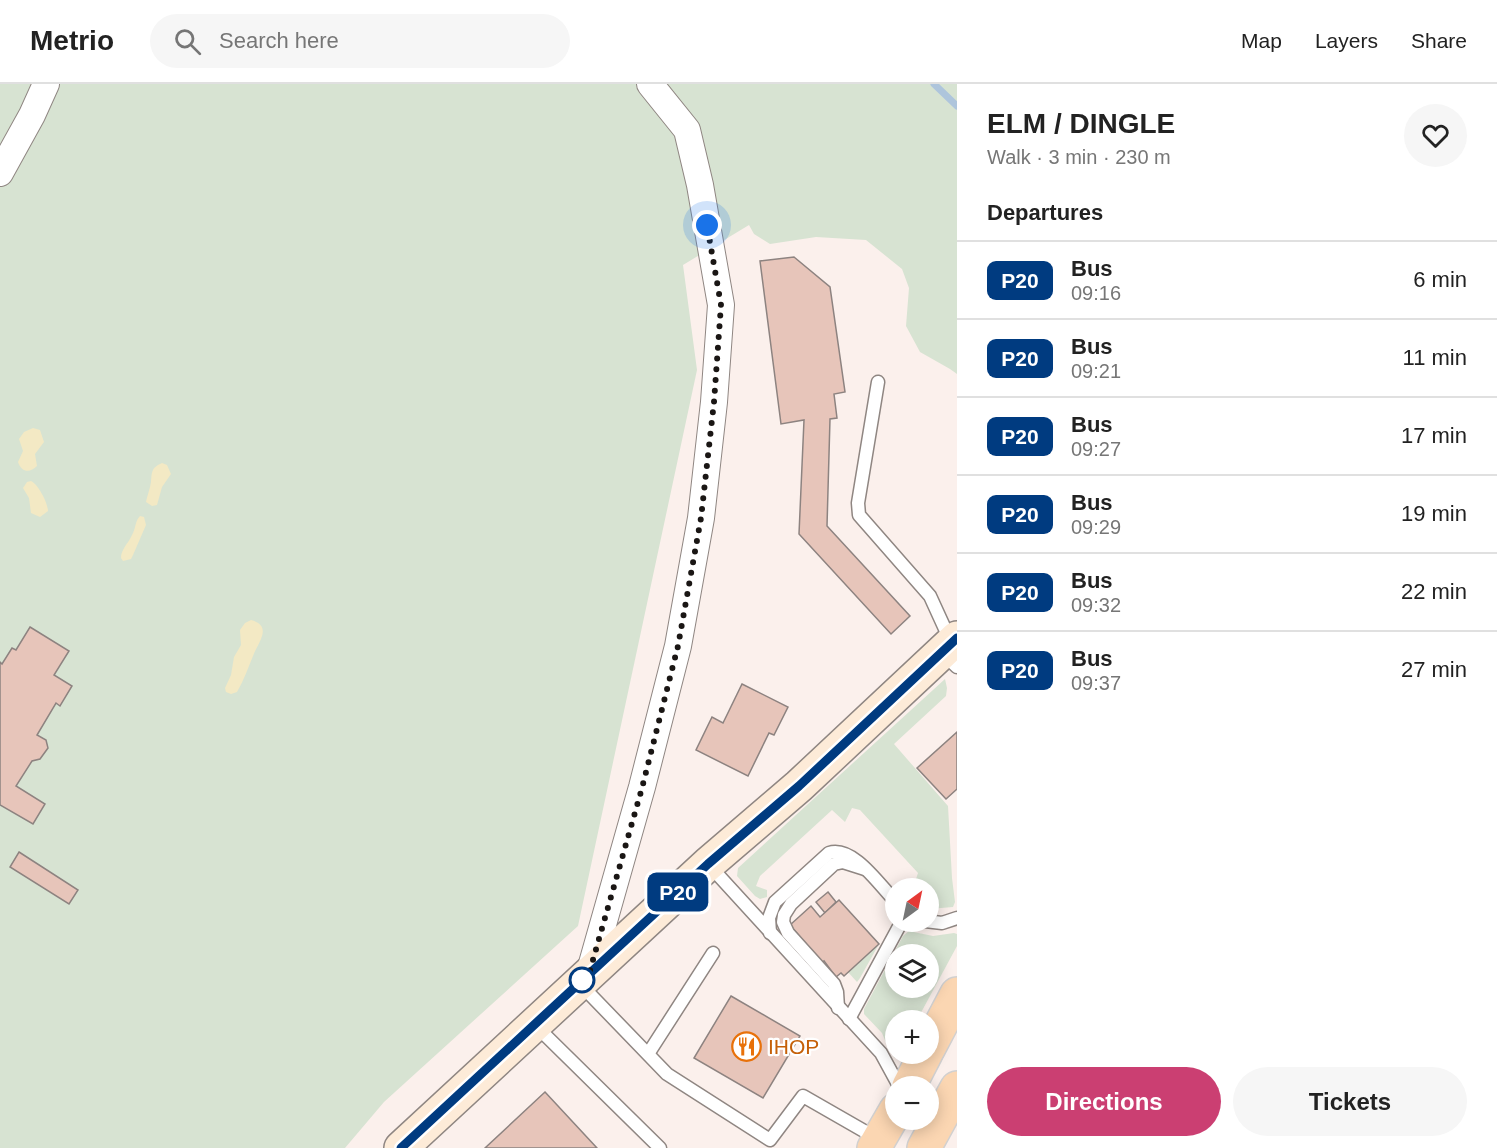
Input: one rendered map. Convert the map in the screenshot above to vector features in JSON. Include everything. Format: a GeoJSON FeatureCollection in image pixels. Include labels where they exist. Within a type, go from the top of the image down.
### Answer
{"type":"FeatureCollection","features":[{"type":"Feature","properties":{"kind":"main road"},"geometry":{"type":"LineString","coordinates":[[401,1148],[708,864],[953,649]]}},
{"type":"Feature","properties":{"kind":"main road"},"geometry":{"type":"LineString","coordinates":[[939,1028],[957,994]]}},
{"type":"Feature","properties":{"kind":"main road"},"geometry":{"type":"LineString","coordinates":[[924,1148],[957,1088]]}},
{"type":"Feature","properties":{"kind":"main road"},"geometry":{"type":"LineString","coordinates":[[877,1144],[885,1130]]}},
{"type":"Feature","properties":{"kind":"street"},"geometry":{"type":"LineString","coordinates":[[0,173],[32,116],[46,84]]}},
{"type":"Feature","properties":{"kind":"street"},"geometry":{"type":"LineString","coordinates":[[584,978],[642,788],[678,646],[701,518],[714,402],[721,305],[700,185],[687,130],[650,84]]}},
{"type":"Feature","properties":{"kind":"lane"},"geometry":{"type":"LineString","coordinates":[[878,382],[858,503],[859,515],[930,596],[953,649]]}},
{"type":"Feature","properties":{"kind":"lane"},"geometry":{"type":"LineString","coordinates":[[770,933],[769,918],[775,902],[829,853],[836,850],[856,860],[885,890]]}},
{"type":"Feature","properties":{"kind":"lane"},"geometry":{"type":"LineString","coordinates":[[838,1008],[836,987],[788,933],[783,922],[784,915],[791,904],[834,864],[849,862],[865,869]]}},
{"type":"Feature","properties":{"kind":"lane"},"geometry":{"type":"LineString","coordinates":[[708,864],[881,1053],[894,1076]]}},
{"type":"Feature","properties":{"kind":"lane"},"geometry":{"type":"LineString","coordinates":[[939,923],[957,918]]}},
{"type":"Feature","properties":{"kind":"lane"},"geometry":{"type":"LineString","coordinates":[[849,1019],[896,932]]}},
{"type":"Feature","properties":{"kind":"lane"},"geometry":{"type":"LineString","coordinates":[[648,1054],[713,953]]}},
{"type":"Feature","properties":{"kind":"lane"},"geometry":{"type":"LineString","coordinates":[[584,978],[667,1074],[770,1140],[803,1096],[877,1144]]}},
{"type":"Feature","properties":{"kind":"lane"},"geometry":{"type":"LineString","coordinates":[[535,1025],[660,1148]]}},
{"type":"Feature","properties":{"kind":"green space"},"geometry":{"type":"Polygon","coordinates":[[[0,84],[957,84],[957,374],[920,352],[906,326],[909,288],[902,269],[866,240],[816,237],[770,244],[754,234],[749,225],[683,265],[697,370],[578,926],[384,1102],[345,1148],[0,1148],[0,84]]]}},
{"type":"Feature","properties":{"kind":"green space"},"geometry":{"type":"Polygon","coordinates":[[[945,679],[946,696],[894,744],[948,806],[955,902],[953,907],[939,908],[939,878],[916,878],[918,873],[860,810],[852,808],[845,822],[832,810],[760,876],[756,886],[767,890],[767,897],[760,899],[755,896],[737,876],[738,868],[945,679]]]}},
{"type":"Feature","properties":{"kind":"green space"},"geometry":{"type":"Polygon","coordinates":[[[908,932],[933,936],[957,934],[957,946],[939,979],[939,944],[899,944],[908,932]]]}},
{"type":"Feature","properties":{"kind":"green space"},"geometry":{"type":"Polygon","coordinates":[[[879,944],[860,978],[857,982],[848,972],[879,944]]]}},
{"type":"Feature","properties":{"kind":"green space"},"geometry":{"type":"Polygon","coordinates":[[[885,970],[885,998],[929,998],[922,1010],[885,1010],[885,1040],[882,1033],[864,1014],[864,1009],[885,970]]]}},
{"type":"Feature","properties":{"kind":"sand"},"geometry":{"type":"Polygon","coordinates":[[[33,428],[40,430],[44,442],[35,454],[37,466],[26,471],[18,462],[23,451],[19,439],[24,432],[33,428]]]}},
{"type":"Feature","properties":{"kind":"sand"},"geometry":{"type":"Polygon","coordinates":[[[162,463],[167,465],[171,474],[162,487],[157,505],[152,506],[146,502],[152,473],[162,463]]]}},
{"type":"Feature","properties":{"kind":"sand"},"geometry":{"type":"Polygon","coordinates":[[[31,481],[39,490],[48,508],[48,511],[40,517],[31,513],[29,498],[23,488],[27,482],[31,481]]]}},
{"type":"Feature","properties":{"kind":"sand"},"geometry":{"type":"Polygon","coordinates":[[[140,516],[144,517],[146,525],[131,559],[123,561],[122,552],[140,516]]]}},
{"type":"Feature","properties":{"kind":"sand"},"geometry":{"type":"Polygon","coordinates":[[[251,620],[262,626],[262,636],[237,692],[231,694],[226,692],[225,688],[231,675],[234,657],[241,645],[240,630],[245,623],[251,620]]]}},
{"type":"Feature","properties":{"kind":"building"},"geometry":{"type":"Polygon","coordinates":[[[794,257],[830,287],[845,392],[834,394],[837,418],[830,419],[827,526],[910,616],[891,634],[799,534],[804,420],[781,424],[760,261],[794,257]]]}},
{"type":"Feature","properties":{"kind":"building"},"geometry":{"type":"Polygon","coordinates":[[[30,627],[69,651],[54,675],[72,686],[60,706],[56,703],[37,735],[46,740],[48,748],[40,759],[32,761],[16,786],[45,804],[33,824],[0,805],[0,662],[2,664],[12,648],[16,650],[30,627]]]}},
{"type":"Feature","properties":{"kind":"building"},"geometry":{"type":"Polygon","coordinates":[[[742,684],[788,707],[774,735],[769,733],[748,776],[696,750],[712,717],[723,723],[742,684]]]}},
{"type":"Feature","properties":{"kind":"building"},"geometry":{"type":"Polygon","coordinates":[[[957,732],[957,789],[946,799],[917,768],[957,732]]]}},
{"type":"Feature","properties":{"kind":"building"},"geometry":{"type":"Polygon","coordinates":[[[19,852],[78,890],[69,904],[10,867],[19,852]]]}},
{"type":"Feature","properties":{"kind":"building"},"geometry":{"type":"Polygon","coordinates":[[[828,892],[836,902],[825,913],[816,902],[828,892]]]}},
{"type":"Feature","properties":{"kind":"building"},"geometry":{"type":"Polygon","coordinates":[[[839,900],[879,944],[844,976],[841,973],[836,977],[824,961],[821,964],[811,954],[813,952],[790,925],[811,906],[820,917],[839,900]]]}},
{"type":"Feature","properties":{"kind":"building","name":"IHOP"},"geometry":{"type":"Polygon","coordinates":[[[731,996],[800,1036],[763,1098],[694,1058],[731,996]]]}},
{"type":"Feature","properties":{"kind":"building"},"geometry":{"type":"Polygon","coordinates":[[[545,1092],[597,1148],[485,1148],[545,1092]]]}},
{"type":"Feature","properties":{"kind":"waterway"},"geometry":{"type":"LineString","coordinates":[[934,84],[957,106]]}},
{"type":"Feature","properties":{"kind":"bus line","name":"P20"},"geometry":{"type":"LineString","coordinates":[[401,1148],[708,864],[799,786],[957,638]]}},
{"type":"Feature","properties":{"kind":"place","name":"IHOP"},"geometry":{"type":"Point","coordinates":[747,1047]}},
{"type":"Feature","properties":{"kind":"route"},"geometry":{"type":"LineString","coordinates":[[582,980],[579,983],[589,974],[642,788],[678,646],[701,518],[714,402],[721,305],[707,225]]}}]}
